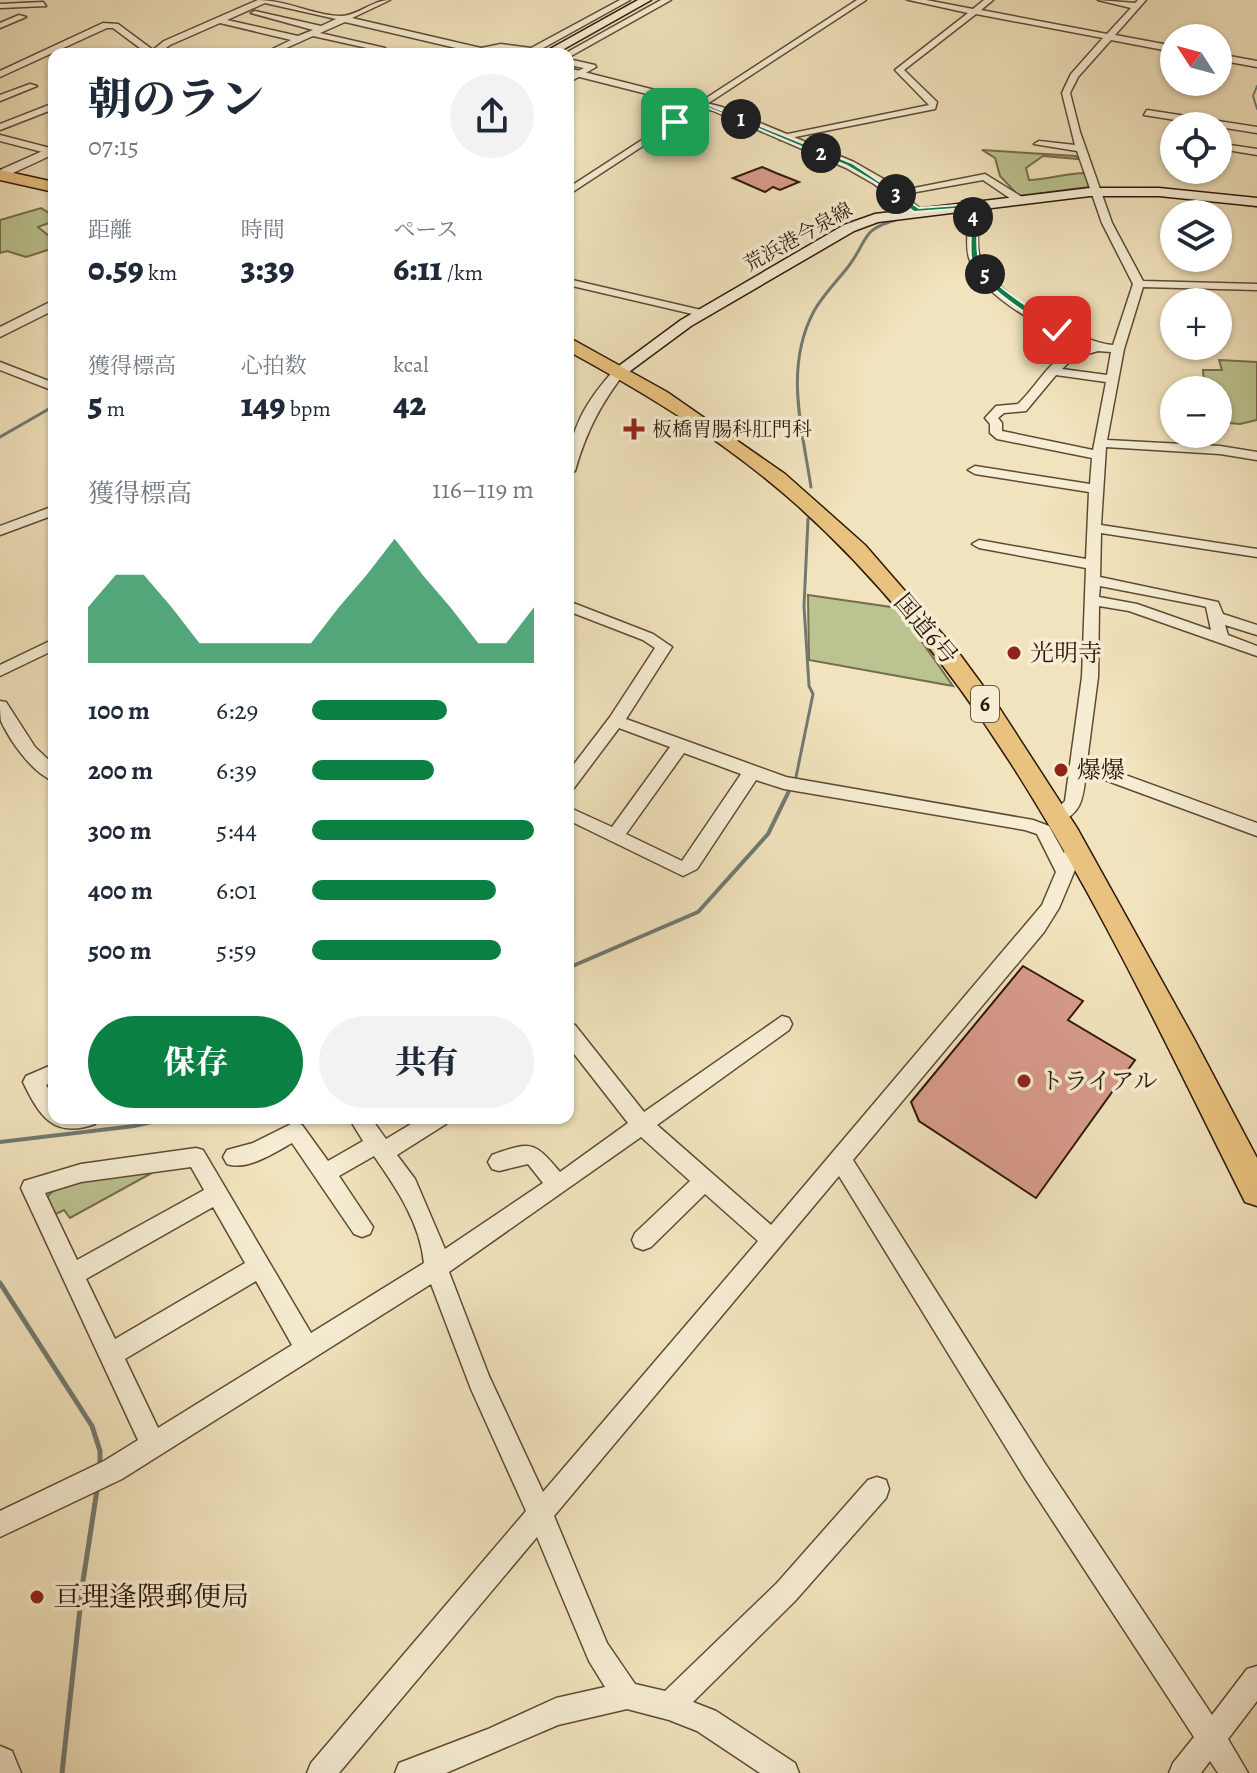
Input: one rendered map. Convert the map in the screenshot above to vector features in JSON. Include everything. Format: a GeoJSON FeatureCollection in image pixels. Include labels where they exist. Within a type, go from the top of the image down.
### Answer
{"type":"FeatureCollection","features":[{"type":"Feature","properties":{"kind":"highway"},"geometry":{"type":"LineString","coordinates":[[0,175],[48,186]]}},
{"type":"Feature","properties":{"kind":"highway","name":"国道6号"},"geometry":{"type":"LineString","coordinates":[[574,346],[682,409],[805,501],[874,568],[961,671],[1076,846],[1257,1191]]}},
{"type":"Feature","properties":{"kind":"main road"},"geometry":{"type":"LineString","coordinates":[[558,48],[646,0]]}},
{"type":"Feature","properties":{"kind":"main road","name":"荒浜港今泉線"},"geometry":{"type":"LineString","coordinates":[[620,371],[701,313],[849,228],[886,215],[1097,191],[1172,193],[1257,202]]}},
{"type":"Feature","properties":{"kind":"street"},"geometry":{"type":"LineString","coordinates":[[161,48],[264,0],[462,48]]}},
{"type":"Feature","properties":{"kind":"street"},"geometry":{"type":"LineString","coordinates":[[279,48],[386,0]]}},
{"type":"Feature","properties":{"kind":"street"},"geometry":{"type":"LineString","coordinates":[[537,48],[626,0]]}},
{"type":"Feature","properties":{"kind":"street"},"geometry":{"type":"LineString","coordinates":[[574,51],[667,0]]}},
{"type":"Feature","properties":{"kind":"street"},"geometry":{"type":"LineString","coordinates":[[574,188],[862,0]]}},
{"type":"Feature","properties":{"kind":"street"},"geometry":{"type":"LineString","coordinates":[[913,0],[1160,46]]}},
{"type":"Feature","properties":{"kind":"street"},"geometry":{"type":"LineString","coordinates":[[783,138],[932,107],[934,104],[899,70],[989,0]]}},
{"type":"Feature","properties":{"kind":"street"},"geometry":{"type":"LineString","coordinates":[[1102,0],[1139,3]]}},
{"type":"Feature","properties":{"kind":"street"},"geometry":{"type":"LineString","coordinates":[[1058,816],[1069,810],[1074,801],[1090,677],[1094,528],[1100,449],[1118,349],[1139,284],[1100,215],[1097,191],[1081,149],[1067,88],[1139,3]]}},
{"type":"Feature","properties":{"kind":"street"},"geometry":{"type":"LineString","coordinates":[[0,6],[43,4]]}},
{"type":"Feature","properties":{"kind":"street"},"geometry":{"type":"LineString","coordinates":[[255,13],[375,48]]}},
{"type":"Feature","properties":{"kind":"street"},"geometry":{"type":"LineString","coordinates":[[0,26],[22,17]]}},
{"type":"Feature","properties":{"kind":"street"},"geometry":{"type":"LineString","coordinates":[[219,20],[298,39]]}},
{"type":"Feature","properties":{"kind":"street"},"geometry":{"type":"LineString","coordinates":[[56,48],[106,25],[115,26],[145,48]]}},
{"type":"Feature","properties":{"kind":"street"},"geometry":{"type":"LineString","coordinates":[[0,74],[48,52]]}},
{"type":"Feature","properties":{"kind":"street"},"geometry":{"type":"LineString","coordinates":[[1232,60],[1257,64]]}},
{"type":"Feature","properties":{"kind":"street"},"geometry":{"type":"LineString","coordinates":[[574,63],[591,66],[574,78]]}},
{"type":"Feature","properties":{"kind":"street"},"geometry":{"type":"LineString","coordinates":[[574,72],[704,103],[850,165],[917,211]]}},
{"type":"Feature","properties":{"kind":"street"},"geometry":{"type":"LineString","coordinates":[[0,98],[33,86]]}},
{"type":"Feature","properties":{"kind":"street"},"geometry":{"type":"LineString","coordinates":[[0,127],[48,108]]}},
{"type":"Feature","properties":{"kind":"street"},"geometry":{"type":"LineString","coordinates":[[1147,113],[1257,130]]}},
{"type":"Feature","properties":{"kind":"street"},"geometry":{"type":"LineString","coordinates":[[0,138],[48,150]]}},
{"type":"Feature","properties":{"kind":"street"},"geometry":{"type":"LineString","coordinates":[[1039,144],[1081,149]]}},
{"type":"Feature","properties":{"kind":"street"},"geometry":{"type":"LineString","coordinates":[[1232,148],[1257,152]]}},
{"type":"Feature","properties":{"kind":"street"},"geometry":{"type":"LineString","coordinates":[[0,175],[48,153]]}},
{"type":"Feature","properties":{"kind":"street"},"geometry":{"type":"LineString","coordinates":[[894,193],[985,177],[1018,199]]}},
{"type":"Feature","properties":{"kind":"street"},"geometry":{"type":"LineString","coordinates":[[969,205],[973,212],[975,260],[1002,292],[1040,321],[1093,346],[1118,349]]}},
{"type":"Feature","properties":{"kind":"street"},"geometry":{"type":"LineString","coordinates":[[574,283],[701,313]]}},
{"type":"Feature","properties":{"kind":"street"},"geometry":{"type":"LineString","coordinates":[[1139,284],[1257,287]]}},
{"type":"Feature","properties":{"kind":"street"},"geometry":{"type":"LineString","coordinates":[[0,333],[48,307]]}},
{"type":"Feature","properties":{"kind":"street"},"geometry":{"type":"LineString","coordinates":[[1093,346],[1051,371],[1022,408],[996,411],[991,418],[996,423],[996,433],[1100,449],[1220,450],[1257,456]]}},
{"type":"Feature","properties":{"kind":"street"},"geometry":{"type":"LineString","coordinates":[[0,366],[48,385]]}},
{"type":"Feature","properties":{"kind":"street"},"geometry":{"type":"LineString","coordinates":[[575,426],[620,371]]}},
{"type":"Feature","properties":{"kind":"street"},"geometry":{"type":"LineString","coordinates":[[1051,371],[1113,379]]}},
{"type":"Feature","properties":{"kind":"street"},"geometry":{"type":"LineString","coordinates":[[975,470],[1096,489]]}},
{"type":"Feature","properties":{"kind":"street"},"geometry":{"type":"LineString","coordinates":[[0,531],[48,512]]}},
{"type":"Feature","properties":{"kind":"street"},"geometry":{"type":"LineString","coordinates":[[1094,528],[1257,553]]}},
{"type":"Feature","properties":{"kind":"street"},"geometry":{"type":"LineString","coordinates":[[979,544],[1198,599],[1213,605],[1221,639]]}},
{"type":"Feature","properties":{"kind":"street"},"geometry":{"type":"LineString","coordinates":[[1093,600],[1132,607],[1257,651]]}},
{"type":"Feature","properties":{"kind":"street"},"geometry":{"type":"LineString","coordinates":[[574,608],[648,637],[664,647],[616,721],[574,776]]}},
{"type":"Feature","properties":{"kind":"street"},"geometry":{"type":"LineString","coordinates":[[1216,617],[1257,630]]}},
{"type":"Feature","properties":{"kind":"street"},"geometry":{"type":"LineString","coordinates":[[0,671],[48,647]]}},
{"type":"Feature","properties":{"kind":"street"},"geometry":{"type":"LineString","coordinates":[[0,706],[29,751],[48,769]]}},
{"type":"Feature","properties":{"kind":"street"},"geometry":{"type":"LineString","coordinates":[[616,721],[784,783],[1027,824],[1043,830],[1065,872]]}},
{"type":"Feature","properties":{"kind":"street"},"geometry":{"type":"LineString","coordinates":[[616,835],[681,745]]}},
{"type":"Feature","properties":{"kind":"street"},"geometry":{"type":"LineString","coordinates":[[1079,764],[1257,830]]}},
{"type":"Feature","properties":{"kind":"street"},"geometry":{"type":"LineString","coordinates":[[574,816],[683,869],[691,864],[749,778],[750,771]]}},
{"type":"Feature","properties":{"kind":"street"},"geometry":{"type":"LineString","coordinates":[[321,1773],[1037,927],[1050,908],[1076,846]]}},
{"type":"Feature","properties":{"kind":"street"},"geometry":{"type":"LineString","coordinates":[[0,1524],[113,1470],[436,1268],[558,1185],[782,1024]]}},
{"type":"Feature","properties":{"kind":"street"},"geometry":{"type":"LineString","coordinates":[[574,1039],[642,1125],[771,1239]]}},
{"type":"Feature","properties":{"kind":"street"},"geometry":{"type":"LineString","coordinates":[[48,1075],[33,1082],[48,1105]]}},
{"type":"Feature","properties":{"kind":"street"},"geometry":{"type":"LineString","coordinates":[[234,1157],[257,1151],[291,1124],[362,1227]]}},
{"type":"Feature","properties":{"kind":"street"},"geometry":{"type":"LineString","coordinates":[[363,1124],[407,1186],[433,1243],[436,1268],[479,1381],[540,1513],[598,1652],[627,1695]]}},
{"type":"Feature","properties":{"kind":"street"},"geometry":{"type":"LineString","coordinates":[[325,1173],[427,1124]]}},
{"type":"Feature","properties":{"kind":"street"},"geometry":{"type":"LineString","coordinates":[[499,1162],[532,1154],[558,1185]]}},
{"type":"Feature","properties":{"kind":"street"},"geometry":{"type":"LineString","coordinates":[[153,1445],[32,1188],[81,1173],[196,1157],[307,1348]]}},
{"type":"Feature","properties":{"kind":"street"},"geometry":{"type":"LineString","coordinates":[[840,1158],[1035,1471],[1234,1773]]}},
{"type":"Feature","properties":{"kind":"street"},"geometry":{"type":"LineString","coordinates":[[643,1240],[705,1180]]}},
{"type":"Feature","properties":{"kind":"street"},"geometry":{"type":"LineString","coordinates":[[72,1275],[218,1193]]}},
{"type":"Feature","properties":{"kind":"street"},"geometry":{"type":"LineString","coordinates":[[112,1354],[260,1266]]}},
{"type":"Feature","properties":{"kind":"street"},"geometry":{"type":"LineString","coordinates":[[669,1706],[786,1592],[877,1489]]}},
{"type":"Feature","properties":{"kind":"street"},"geometry":{"type":"LineString","coordinates":[[1183,1773],[1257,1679]]}},
{"type":"Feature","properties":{"kind":"street"},"geometry":{"type":"LineString","coordinates":[[409,1773],[493,1741],[556,1712],[627,1695],[669,1706],[706,1721],[785,1773]]}},
{"type":"Feature","properties":{"kind":"street"},"geometry":{"type":"LineString","coordinates":[[0,1763],[4,1773]]}},
{"type":"Feature","properties":{"kind":"green space"},"geometry":{"type":"Polygon","coordinates":[[[982,150],[1076,156],[1078,159],[1043,156],[1026,168],[1029,180],[1085,173],[1089,187],[1019,196],[1000,176],[995,158],[982,150]]]}},
{"type":"Feature","properties":{"kind":"green space"},"geometry":{"type":"Polygon","coordinates":[[[41,208],[48,212],[48,223],[38,227],[48,235],[48,250],[26,257],[7,251],[0,253],[0,220],[41,208]]]}},
{"type":"Feature","properties":{"kind":"green space"},"geometry":{"type":"Polygon","coordinates":[[[1219,360],[1257,362],[1257,420],[1232,423],[1232,376],[1204,376],[1203,370],[1222,370],[1219,360]]]}},
{"type":"Feature","properties":{"kind":"green space"},"geometry":{"type":"Polygon","coordinates":[[[808,595],[898,608],[953,686],[809,660],[808,595]]]}},
{"type":"Feature","properties":{"kind":"green space"},"geometry":{"type":"Polygon","coordinates":[[[146,1171],[150,1174],[70,1218],[64,1210],[56,1214],[46,1200],[62,1185],[75,1181],[146,1171]]]}},
{"type":"Feature","properties":{"kind":"building"},"geometry":{"type":"Polygon","coordinates":[[[762,167],[799,182],[780,190],[773,187],[765,192],[733,178],[762,167]]]}},
{"type":"Feature","properties":{"kind":"building","name":"トライアル"},"geometry":{"type":"Polygon","coordinates":[[[1023,966],[1083,1001],[1068,1020],[1135,1060],[1036,1198],[919,1121],[911,1102],[1023,966]]]}},
{"type":"Feature","properties":{"kind":"waterway"},"geometry":{"type":"LineString","coordinates":[[906,0],[928,4]]}},
{"type":"Feature","properties":{"kind":"waterway"},"geometry":{"type":"LineString","coordinates":[[1257,86],[1253,96],[1257,109]]}},
{"type":"Feature","properties":{"kind":"waterway"},"geometry":{"type":"LineString","coordinates":[[1247,205],[1257,206]]}},
{"type":"Feature","properties":{"kind":"waterway"},"geometry":{"type":"LineString","coordinates":[[811,487],[800,420],[797,376],[805,332],[814,311],[871,231],[899,219]]}},
{"type":"Feature","properties":{"kind":"waterway"},"geometry":{"type":"LineString","coordinates":[[0,437],[48,409]]}},
{"type":"Feature","properties":{"kind":"waterway"},"geometry":{"type":"LineString","coordinates":[[796,777],[813,694],[809,686],[804,606],[808,519]]}},
{"type":"Feature","properties":{"kind":"waterway"},"geometry":{"type":"LineString","coordinates":[[788,793],[791,788]]}},
{"type":"Feature","properties":{"kind":"waterway"},"geometry":{"type":"LineString","coordinates":[[574,965],[698,912],[768,834],[788,793]]}},
{"type":"Feature","properties":{"kind":"waterway"},"geometry":{"type":"LineString","coordinates":[[0,1142],[143,1124]]}},
{"type":"Feature","properties":{"kind":"waterway"},"geometry":{"type":"LineString","coordinates":[[0,1283],[92,1426],[100,1451],[100,1467]]}},
{"type":"Feature","properties":{"kind":"waterway"},"geometry":{"type":"LineString","coordinates":[[62,1773],[83,1581],[97,1490]]}},
{"type":"Feature","properties":{"kind":"place","name":"板橋胃腸科肛門科"},"geometry":{"type":"Point","coordinates":[634,429]}},
{"type":"Feature","properties":{"kind":"place","name":"光明寺"},"geometry":{"type":"Point","coordinates":[1014,653]}},
{"type":"Feature","properties":{"kind":"place","name":"爆爆"},"geometry":{"type":"Point","coordinates":[1061,770]}},
{"type":"Feature","properties":{"kind":"place","name":"トライアル"},"geometry":{"type":"Point","coordinates":[1024,1081]}},
{"type":"Feature","properties":{"kind":"place","name":"亘理逢隈郵便局"},"geometry":{"type":"Point","coordinates":[37,1597]}},
{"type":"Feature","properties":{"kind":"route"},"geometry":{"type":"LineString","coordinates":[[675,122],[704,103],[850,165],[878,181],[917,211],[969,205],[973,212],[975,260],[981,269],[1002,292],[1057,330]]}}]}
